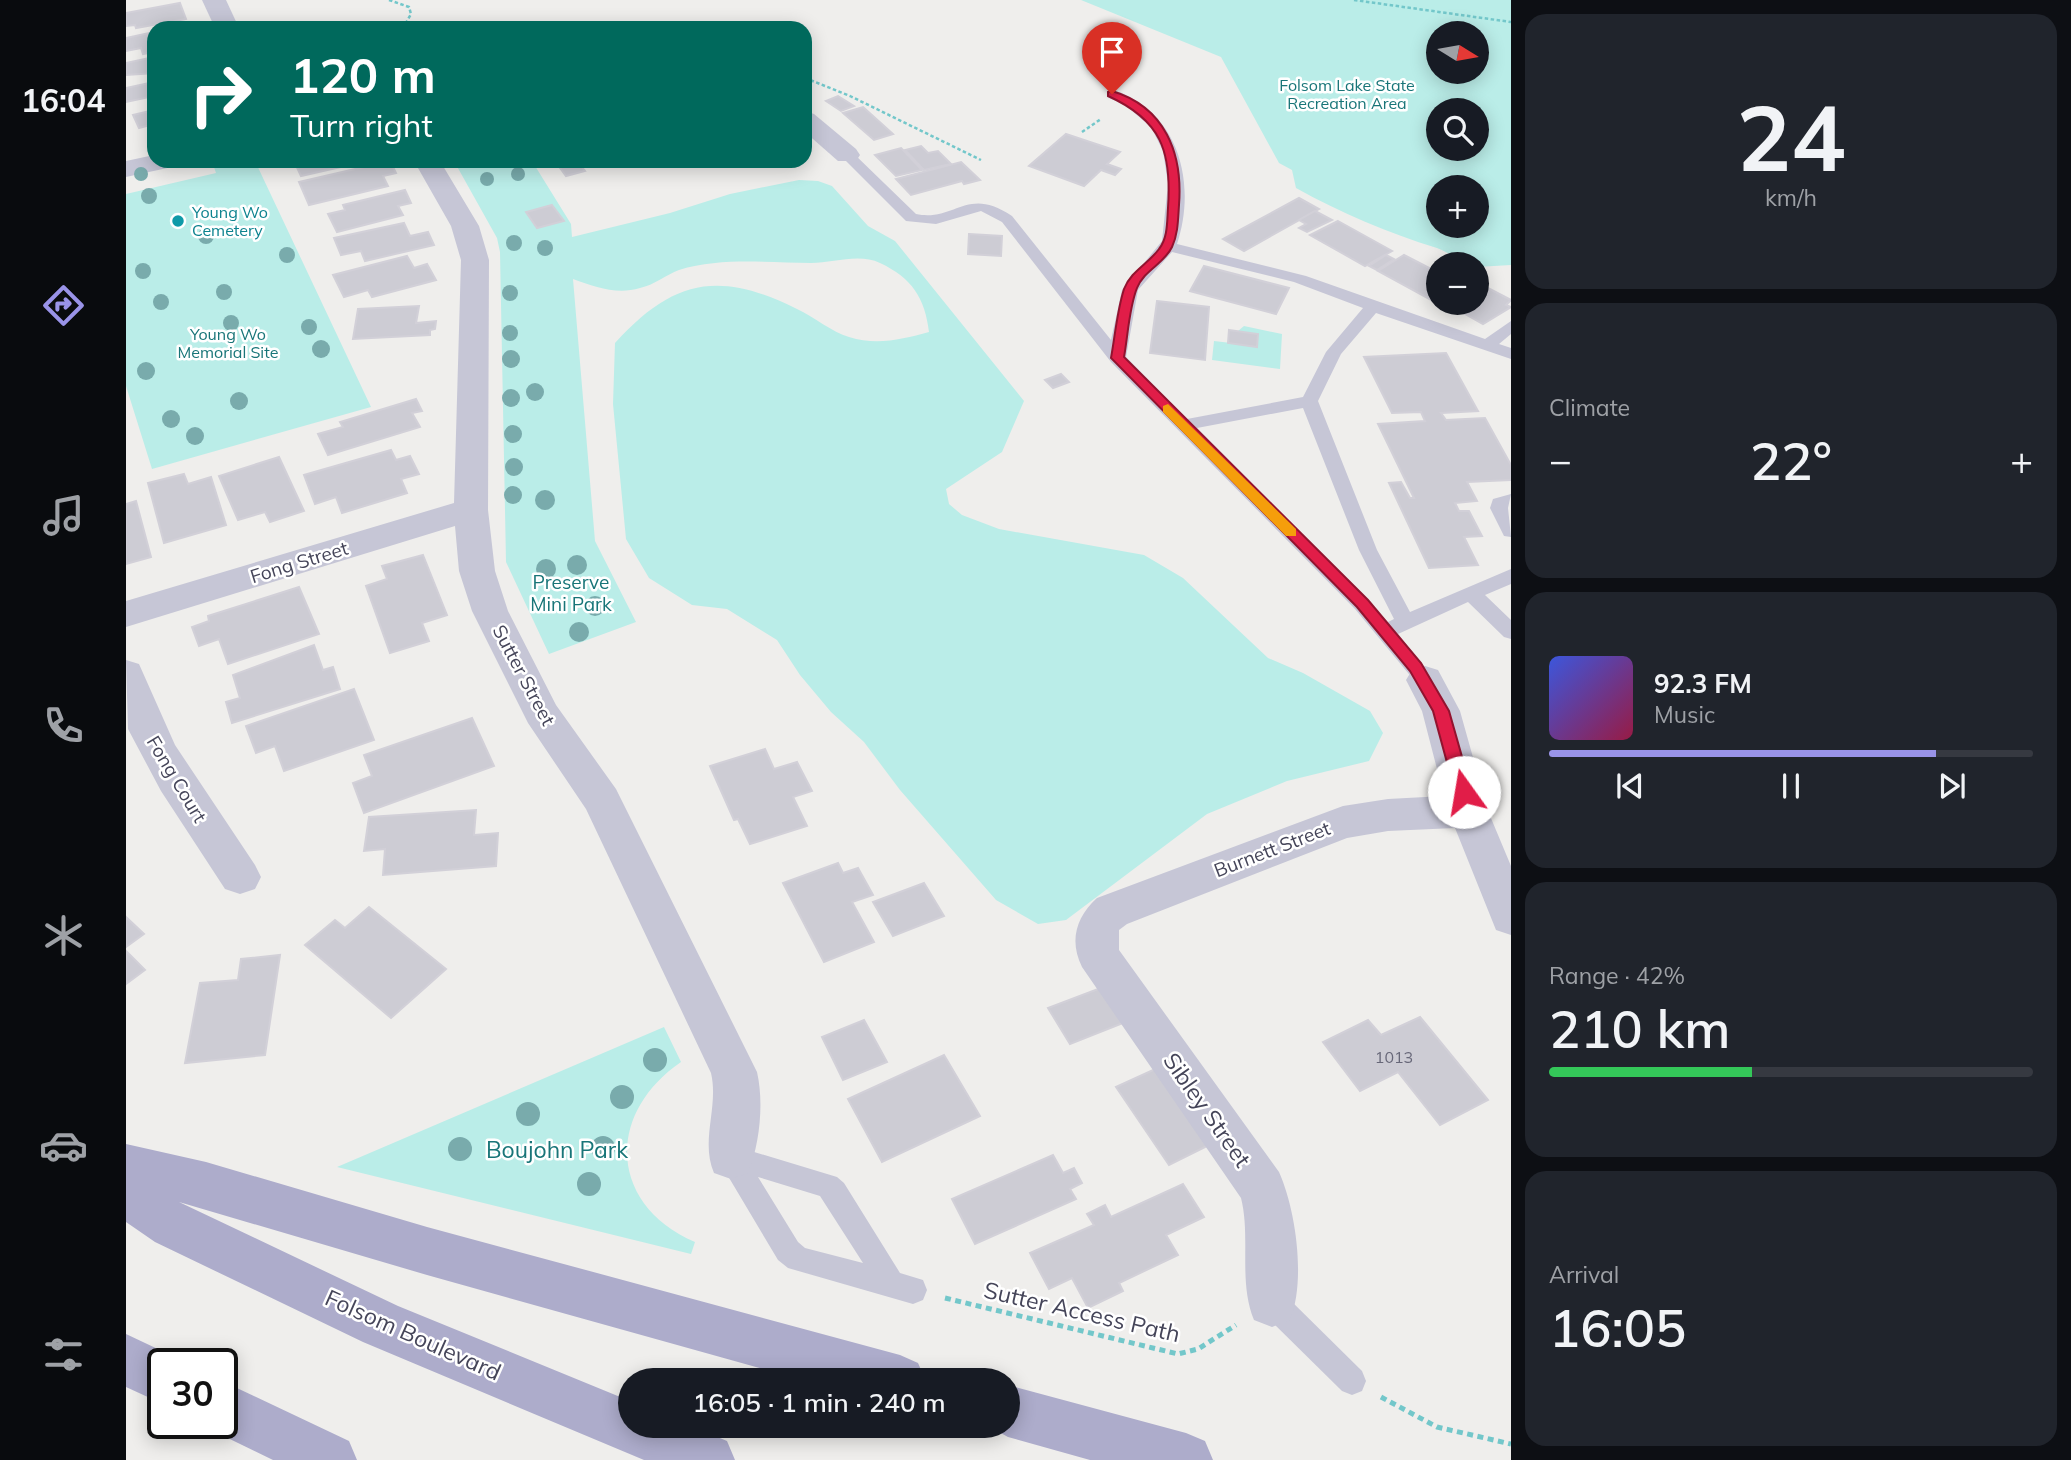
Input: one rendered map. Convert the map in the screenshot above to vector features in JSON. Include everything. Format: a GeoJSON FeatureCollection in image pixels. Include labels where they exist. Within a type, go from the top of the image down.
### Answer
{"type":"FeatureCollection","features":[{"type":"Feature","properties":{"kind":"main road"},"geometry":{"type":"LineString","coordinates":[[126,1167],[206,1185],[427,1251],[853,1368]]}},
{"type":"Feature","properties":{"kind":"main road","name":"Folsom Boulevard"},"geometry":{"type":"LineString","coordinates":[[126,1194],[172,1225],[382,1324],[708,1460]]}},
{"type":"Feature","properties":{"kind":"main road"},"geometry":{"type":"LineString","coordinates":[[126,1360],[147,1370]]}},
{"type":"Feature","properties":{"kind":"main road"},"geometry":{"type":"LineString","coordinates":[[1020,1414],[1186,1460]]}},
{"type":"Feature","properties":{"kind":"main road"},"geometry":{"type":"LineString","coordinates":[[238,1415],[330,1460]]}},
{"type":"Feature","properties":{"kind":"street"},"geometry":{"type":"LineString","coordinates":[[214,0],[224,21]]}},
{"type":"Feature","properties":{"kind":"street"},"geometry":{"type":"LineString","coordinates":[[812,125],[847,155]]}},
{"type":"Feature","properties":{"kind":"street"},"geometry":{"type":"LineString","coordinates":[[126,169],[147,164]]}},
{"type":"Feature","properties":{"kind":"street","name":"Sutter Street"},"geometry":{"type":"LineString","coordinates":[[431,168],[465,226],[475,260],[471,510],[477,570],[489,611],[541,713],[602,800],[734,1072],[738,1089],[731,1157]]}},
{"type":"Feature","properties":{"kind":"street","name":"Fong Street"},"geometry":{"type":"LineString","coordinates":[[126,614],[471,510]]}},
{"type":"Feature","properties":{"kind":"street","name":"Fong Court"},"geometry":{"type":"LineString","coordinates":[[126,674],[141,717],[171,777],[240,877]]}},
{"type":"Feature","properties":{"kind":"street"},"geometry":{"type":"LineString","coordinates":[[1425,680],[1448,731],[1468,811],[1511,916]]}},
{"type":"Feature","properties":{"kind":"street","name":"Burnett Street"},"geometry":{"type":"LineString","coordinates":[[1095,934],[1098,923],[1112,911],[1343,822],[1388,815],[1468,811]]}},
{"type":"Feature","properties":{"kind":"street","name":"Sibley Street"},"geometry":{"type":"LineString","coordinates":[[1095,934],[1097,954],[1262,1188],[1269,1213],[1272,1301]]}},
{"type":"Feature","properties":{"kind":"lane"},"geometry":{"type":"LineString","coordinates":[[1112,94],[1147,113],[1170,148],[1175,169],[1175,199],[1168,246],[1140,273],[1131,288],[1117,358]]}},
{"type":"Feature","properties":{"kind":"lane"},"geometry":{"type":"LineString","coordinates":[[847,155],[911,218],[926,220],[978,205],[1000,212],[1117,358],[1387,631],[1425,680]]}},
{"type":"Feature","properties":{"kind":"lane"},"geometry":{"type":"LineString","coordinates":[[1168,246],[1300,279],[1511,354]]}},
{"type":"Feature","properties":{"kind":"lane"},"geometry":{"type":"LineString","coordinates":[[1373,306],[1334,352],[1309,401],[1368,550],[1406,623]]}},
{"type":"Feature","properties":{"kind":"lane"},"geometry":{"type":"LineString","coordinates":[[1489,344],[1511,326]]}},
{"type":"Feature","properties":{"kind":"lane"},"geometry":{"type":"LineString","coordinates":[[1183,425],[1309,401]]}},
{"type":"Feature","properties":{"kind":"lane"},"geometry":{"type":"LineString","coordinates":[[1511,500],[1500,503],[1499,508],[1511,531]]}},
{"type":"Feature","properties":{"kind":"lane"},"geometry":{"type":"LineString","coordinates":[[1387,631],[1511,576]]}},
{"type":"Feature","properties":{"kind":"lane"},"geometry":{"type":"LineString","coordinates":[[1471,593],[1511,632]]}},
{"type":"Feature","properties":{"kind":"lane"},"geometry":{"type":"LineString","coordinates":[[731,1157],[788,1251],[798,1259],[902,1287]]}},
{"type":"Feature","properties":{"kind":"lane"},"geometry":{"type":"LineString","coordinates":[[731,1157],[828,1186],[835,1192],[902,1287]]}},
{"type":"Feature","properties":{"kind":"lane"},"geometry":{"type":"LineString","coordinates":[[1272,1301],[1352,1381]]}},
{"type":"Feature","properties":{"kind":"path"},"geometry":{"type":"LineString","coordinates":[[389,0],[409,7],[411,14],[407,21]]}},
{"type":"Feature","properties":{"kind":"path"},"geometry":{"type":"LineString","coordinates":[[1354,0],[1511,22]]}},
{"type":"Feature","properties":{"kind":"path"},"geometry":{"type":"LineString","coordinates":[[812,81],[865,102],[941,143],[981,160]]}},
{"type":"Feature","properties":{"kind":"path","name":"Sutter Access Path"},"geometry":{"type":"LineString","coordinates":[[902,1287],[1178,1354],[1198,1349],[1272,1301]]}},
{"type":"Feature","properties":{"kind":"path"},"geometry":{"type":"LineString","coordinates":[[1352,1381],[1437,1427],[1511,1444]]}},
{"type":"Feature","properties":{"kind":"green space","name":"Folsom Lake State Recreation Area"},"geometry":{"type":"Polygon","coordinates":[[[1081,0],[1511,0],[1511,265],[1489,266],[1489,252],[1445,252],[1365,222],[1296,188],[1292,170],[1279,163],[1221,57],[1081,0]]]}},
{"type":"Feature","properties":{"kind":"green space","name":"Young Wo Memorial Site"},"geometry":{"type":"Polygon","coordinates":[[[214,168],[258,168],[371,407],[152,469],[126,386],[126,194],[216,173],[214,168]]]}},
{"type":"Feature","properties":{"kind":"green space","name":"Preserve Mini Park"},"geometry":{"type":"Polygon","coordinates":[[[458,168],[536,168],[571,224],[572,237],[670,213],[730,194],[799,180],[818,181],[832,186],[868,226],[895,241],[1024,401],[1002,452],[946,489],[949,504],[962,515],[999,529],[1144,555],[1183,578],[1268,658],[1303,673],[1370,711],[1383,733],[1369,761],[1287,781],[1207,814],[1066,920],[1038,924],[996,900],[900,790],[864,742],[831,712],[800,675],[777,640],[727,609],[692,605],[649,578],[626,539],[613,404],[615,343],[657,305],[698,287],[720,286],[744,289],[769,297],[803,312],[836,332],[859,340],[890,340],[929,332],[920,299],[909,282],[872,260],[712,263],[679,270],[645,287],[623,291],[573,279],[595,541],[636,622],[549,654],[506,562],[500,252],[497,238],[458,168]]]}},
{"type":"Feature","properties":{"kind":"green space"},"geometry":{"type":"Polygon","coordinates":[[[1244,326],[1282,334],[1280,369],[1212,360],[1214,341],[1257,346],[1238,331],[1244,326]]]}},
{"type":"Feature","properties":{"kind":"green space","name":"Boujohn Park"},"geometry":{"type":"Polygon","coordinates":[[[664,1027],[681,1062],[656,1083],[639,1107],[629,1132],[627,1158],[633,1182],[646,1206],[667,1226],[695,1242],[691,1254],[337,1167],[664,1027]]]}},
{"type":"Feature","properties":{"kind":"building"},"geometry":{"type":"Polygon","coordinates":[[[180,3],[186,19],[147,21],[147,26],[136,28],[135,25],[126,26],[126,13],[180,3]]]}},
{"type":"Feature","properties":{"kind":"building"},"geometry":{"type":"Polygon","coordinates":[[[147,34],[147,53],[143,54],[141,48],[126,51],[126,38],[147,34]]]}},
{"type":"Feature","properties":{"kind":"building"},"geometry":{"type":"Polygon","coordinates":[[[147,58],[147,74],[126,75],[126,63],[147,58]]]}},
{"type":"Feature","properties":{"kind":"building"},"geometry":{"type":"Polygon","coordinates":[[[147,84],[147,98],[126,102],[126,88],[147,84]]]}},
{"type":"Feature","properties":{"kind":"building"},"geometry":{"type":"Polygon","coordinates":[[[838,96],[854,106],[841,111],[826,101],[838,96]]]}},
{"type":"Feature","properties":{"kind":"building"},"geometry":{"type":"Polygon","coordinates":[[[863,107],[893,134],[874,140],[843,113],[863,107]]]}},
{"type":"Feature","properties":{"kind":"building"},"geometry":{"type":"Polygon","coordinates":[[[147,112],[147,126],[139,128],[133,115],[147,112]]]}},
{"type":"Feature","properties":{"kind":"building"},"geometry":{"type":"Polygon","coordinates":[[[1066,134],[1120,152],[1107,164],[1121,169],[1115,175],[1101,170],[1084,186],[1029,166],[1066,134]]]}},
{"type":"Feature","properties":{"kind":"building"},"geometry":{"type":"Polygon","coordinates":[[[921,146],[928,153],[938,151],[951,164],[924,170],[905,150],[921,146]]]}},
{"type":"Feature","properties":{"kind":"building"},"geometry":{"type":"Polygon","coordinates":[[[901,148],[922,170],[896,176],[875,155],[901,148]]]}},
{"type":"Feature","properties":{"kind":"building"},"geometry":{"type":"Polygon","coordinates":[[[961,162],[980,180],[964,184],[962,181],[911,195],[896,179],[961,162]]]}},
{"type":"Feature","properties":{"kind":"building"},"geometry":{"type":"Polygon","coordinates":[[[297,168],[336,168],[301,176],[297,168]]]}},
{"type":"Feature","properties":{"kind":"building"},"geometry":{"type":"Polygon","coordinates":[[[360,168],[394,168],[396,173],[383,176],[388,186],[309,205],[299,182],[360,168]]]}},
{"type":"Feature","properties":{"kind":"building"},"geometry":{"type":"Polygon","coordinates":[[[560,168],[583,168],[585,171],[566,176],[560,168]]]}},
{"type":"Feature","properties":{"kind":"building"},"geometry":{"type":"Polygon","coordinates":[[[405,190],[411,203],[398,206],[403,215],[337,232],[328,214],[345,210],[343,205],[405,190]]]}},
{"type":"Feature","properties":{"kind":"building"},"geometry":{"type":"Polygon","coordinates":[[[1299,198],[1319,209],[1244,251],[1223,239],[1299,198]]]}},
{"type":"Feature","properties":{"kind":"building"},"geometry":{"type":"Polygon","coordinates":[[[552,205],[564,221],[537,228],[526,212],[552,205]]]}},
{"type":"Feature","properties":{"kind":"building"},"geometry":{"type":"Polygon","coordinates":[[[1315,211],[1332,220],[1307,232],[1299,228],[1306,224],[1299,220],[1315,211]]]}},
{"type":"Feature","properties":{"kind":"building"},"geometry":{"type":"Polygon","coordinates":[[[1338,221],[1392,251],[1365,266],[1310,235],[1338,221]]]}},
{"type":"Feature","properties":{"kind":"building"},"geometry":{"type":"Polygon","coordinates":[[[404,223],[410,236],[428,232],[434,245],[365,261],[361,251],[341,255],[334,238],[404,223]]]}},
{"type":"Feature","properties":{"kind":"building"},"geometry":{"type":"Polygon","coordinates":[[[969,234],[1002,236],[1001,256],[968,254],[969,234]]]}},
{"type":"Feature","properties":{"kind":"building"},"geometry":{"type":"Polygon","coordinates":[[[1386,255],[1394,259],[1377,270],[1369,266],[1386,255]]]}},
{"type":"Feature","properties":{"kind":"building"},"geometry":{"type":"Polygon","coordinates":[[[1404,255],[1426,266],[1426,297],[1378,271],[1404,255]]]}},
{"type":"Feature","properties":{"kind":"building"},"geometry":{"type":"Polygon","coordinates":[[[407,256],[414,268],[427,264],[436,280],[372,297],[368,290],[344,297],[333,275],[407,256]]]}},
{"type":"Feature","properties":{"kind":"building"},"geometry":{"type":"Polygon","coordinates":[[[1204,266],[1289,288],[1276,314],[1190,291],[1204,266]]]}},
{"type":"Feature","properties":{"kind":"building"},"geometry":{"type":"Polygon","coordinates":[[[1489,289],[1511,300],[1506,305],[1511,307],[1483,324],[1467,315],[1489,315],[1489,289]]]}},
{"type":"Feature","properties":{"kind":"building"},"geometry":{"type":"Polygon","coordinates":[[[1157,301],[1209,307],[1205,360],[1150,353],[1157,301]]]}},
{"type":"Feature","properties":{"kind":"building"},"geometry":{"type":"Polygon","coordinates":[[[419,306],[416,323],[436,321],[435,329],[430,330],[430,335],[353,339],[358,309],[419,306]]]}},
{"type":"Feature","properties":{"kind":"building"},"geometry":{"type":"Polygon","coordinates":[[[1229,330],[1258,334],[1257,347],[1228,343],[1229,330]]]}},
{"type":"Feature","properties":{"kind":"building"},"geometry":{"type":"Polygon","coordinates":[[[1446,353],[1478,411],[1441,413],[1446,420],[1485,418],[1511,465],[1511,480],[1467,482],[1477,501],[1455,503],[1459,511],[1469,511],[1482,536],[1464,537],[1478,565],[1429,568],[1389,483],[1401,482],[1410,498],[1414,498],[1378,424],[1425,421],[1421,412],[1392,413],[1364,357],[1446,353]]]}},
{"type":"Feature","properties":{"kind":"building"},"geometry":{"type":"Polygon","coordinates":[[[1061,374],[1069,382],[1053,388],[1045,380],[1061,374]]]}},
{"type":"Feature","properties":{"kind":"building"},"geometry":{"type":"Polygon","coordinates":[[[416,399],[422,411],[412,413],[420,427],[328,455],[318,434],[343,427],[340,422],[416,399]]]}},
{"type":"Feature","properties":{"kind":"building"},"geometry":{"type":"Polygon","coordinates":[[[391,450],[396,460],[410,456],[419,474],[401,479],[407,493],[342,513],[336,497],[315,504],[304,475],[391,450]]]}},
{"type":"Feature","properties":{"kind":"building"},"geometry":{"type":"Polygon","coordinates":[[[279,457],[304,511],[270,522],[265,512],[238,520],[219,476],[279,457]]]}},
{"type":"Feature","properties":{"kind":"building"},"geometry":{"type":"Polygon","coordinates":[[[184,474],[188,484],[211,477],[226,525],[164,543],[148,483],[184,474]]]}},
{"type":"Feature","properties":{"kind":"building"},"geometry":{"type":"Polygon","coordinates":[[[136,501],[151,557],[126,564],[126,504],[136,501]]]}},
{"type":"Feature","properties":{"kind":"building"},"geometry":{"type":"Polygon","coordinates":[[[423,555],[447,615],[422,623],[429,641],[390,653],[366,586],[387,579],[382,566],[423,555]]]}},
{"type":"Feature","properties":{"kind":"building"},"geometry":{"type":"Polygon","coordinates":[[[299,587],[319,634],[228,664],[219,639],[199,646],[192,627],[209,621],[208,616],[299,587]]]}},
{"type":"Feature","properties":{"kind":"building"},"geometry":{"type":"Polygon","coordinates":[[[314,645],[323,670],[333,667],[340,689],[232,723],[226,702],[240,698],[233,675],[314,645]]]}},
{"type":"Feature","properties":{"kind":"building"},"geometry":{"type":"Polygon","coordinates":[[[354,689],[374,740],[284,771],[275,746],[256,753],[246,726],[354,689]]]}},
{"type":"Feature","properties":{"kind":"building"},"geometry":{"type":"Polygon","coordinates":[[[472,718],[494,766],[364,813],[353,783],[372,776],[364,755],[472,718]]]}},
{"type":"Feature","properties":{"kind":"building"},"geometry":{"type":"Polygon","coordinates":[[[765,749],[774,769],[797,762],[812,791],[793,797],[807,826],[750,844],[738,819],[734,820],[710,766],[765,749]]]}},
{"type":"Feature","properties":{"kind":"building"},"geometry":{"type":"Polygon","coordinates":[[[476,810],[474,835],[498,833],[496,866],[383,875],[385,849],[364,851],[369,817],[476,810]]]}},
{"type":"Feature","properties":{"kind":"building"},"geometry":{"type":"Polygon","coordinates":[[[838,863],[843,873],[858,868],[873,895],[852,902],[874,942],[824,962],[783,883],[838,863]]]}},
{"type":"Feature","properties":{"kind":"building"},"geometry":{"type":"Polygon","coordinates":[[[924,883],[944,916],[893,936],[873,902],[924,883]]]}},
{"type":"Feature","properties":{"kind":"building"},"geometry":{"type":"Polygon","coordinates":[[[369,907],[446,969],[391,1018],[305,945],[335,920],[345,928],[369,907]]]}},
{"type":"Feature","properties":{"kind":"building"},"geometry":{"type":"Polygon","coordinates":[[[126,917],[144,934],[126,947],[126,917]]]}},
{"type":"Feature","properties":{"kind":"building"},"geometry":{"type":"Polygon","coordinates":[[[126,951],[145,970],[126,984],[126,951]]]}},
{"type":"Feature","properties":{"kind":"building"},"geometry":{"type":"Polygon","coordinates":[[[280,955],[265,1055],[185,1063],[200,983],[238,980],[241,959],[280,955]]]}},
{"type":"Feature","properties":{"kind":"building"},"geometry":{"type":"Polygon","coordinates":[[[1106,986],[1128,1021],[1070,1044],[1048,1008],[1106,986]]]}},
{"type":"Feature","properties":{"kind":"building"},"geometry":{"type":"Polygon","coordinates":[[[1420,1017],[1488,1100],[1440,1125],[1398,1072],[1360,1091],[1323,1042],[1368,1020],[1381,1035],[1420,1017]]]}},
{"type":"Feature","properties":{"kind":"building"},"geometry":{"type":"Polygon","coordinates":[[[864,1020],[887,1062],[843,1080],[822,1037],[864,1020]]]}},
{"type":"Feature","properties":{"kind":"building"},"geometry":{"type":"Polygon","coordinates":[[[944,1055],[980,1116],[882,1162],[848,1099],[944,1055]]]}},
{"type":"Feature","properties":{"kind":"building"},"geometry":{"type":"Polygon","coordinates":[[[1164,1065],[1217,1141],[1169,1165],[1116,1087],[1164,1065]]]}},
{"type":"Feature","properties":{"kind":"building"},"geometry":{"type":"Polygon","coordinates":[[[1053,1155],[1063,1173],[1074,1168],[1082,1183],[1070,1189],[1076,1199],[975,1244],[952,1199],[1053,1155]]]}},
{"type":"Feature","properties":{"kind":"building"},"geometry":{"type":"Polygon","coordinates":[[[1183,1184],[1204,1217],[1166,1235],[1178,1255],[1119,1283],[1123,1291],[1088,1308],[1072,1278],[1049,1289],[1030,1253],[1094,1225],[1087,1214],[1105,1205],[1111,1217],[1183,1184]]]}},
{"type":"Feature","properties":{"kind":"slow traffic"},"geometry":{"type":"LineString","coordinates":[[1168,409],[1291,532]]}},
{"type":"Feature","properties":{"kind":"place","name":"Young Wo Cemetery"},"geometry":{"type":"Point","coordinates":[178,221]}},
{"type":"Feature","properties":{"kind":"route"},"geometry":{"type":"LineString","coordinates":[[1112,94],[1135,105],[1155,122],[1165,135],[1175,169],[1173,227],[1168,246],[1140,273],[1131,288],[1117,358],[1362,604],[1416,667],[1441,711],[1464,792]]}}]}
